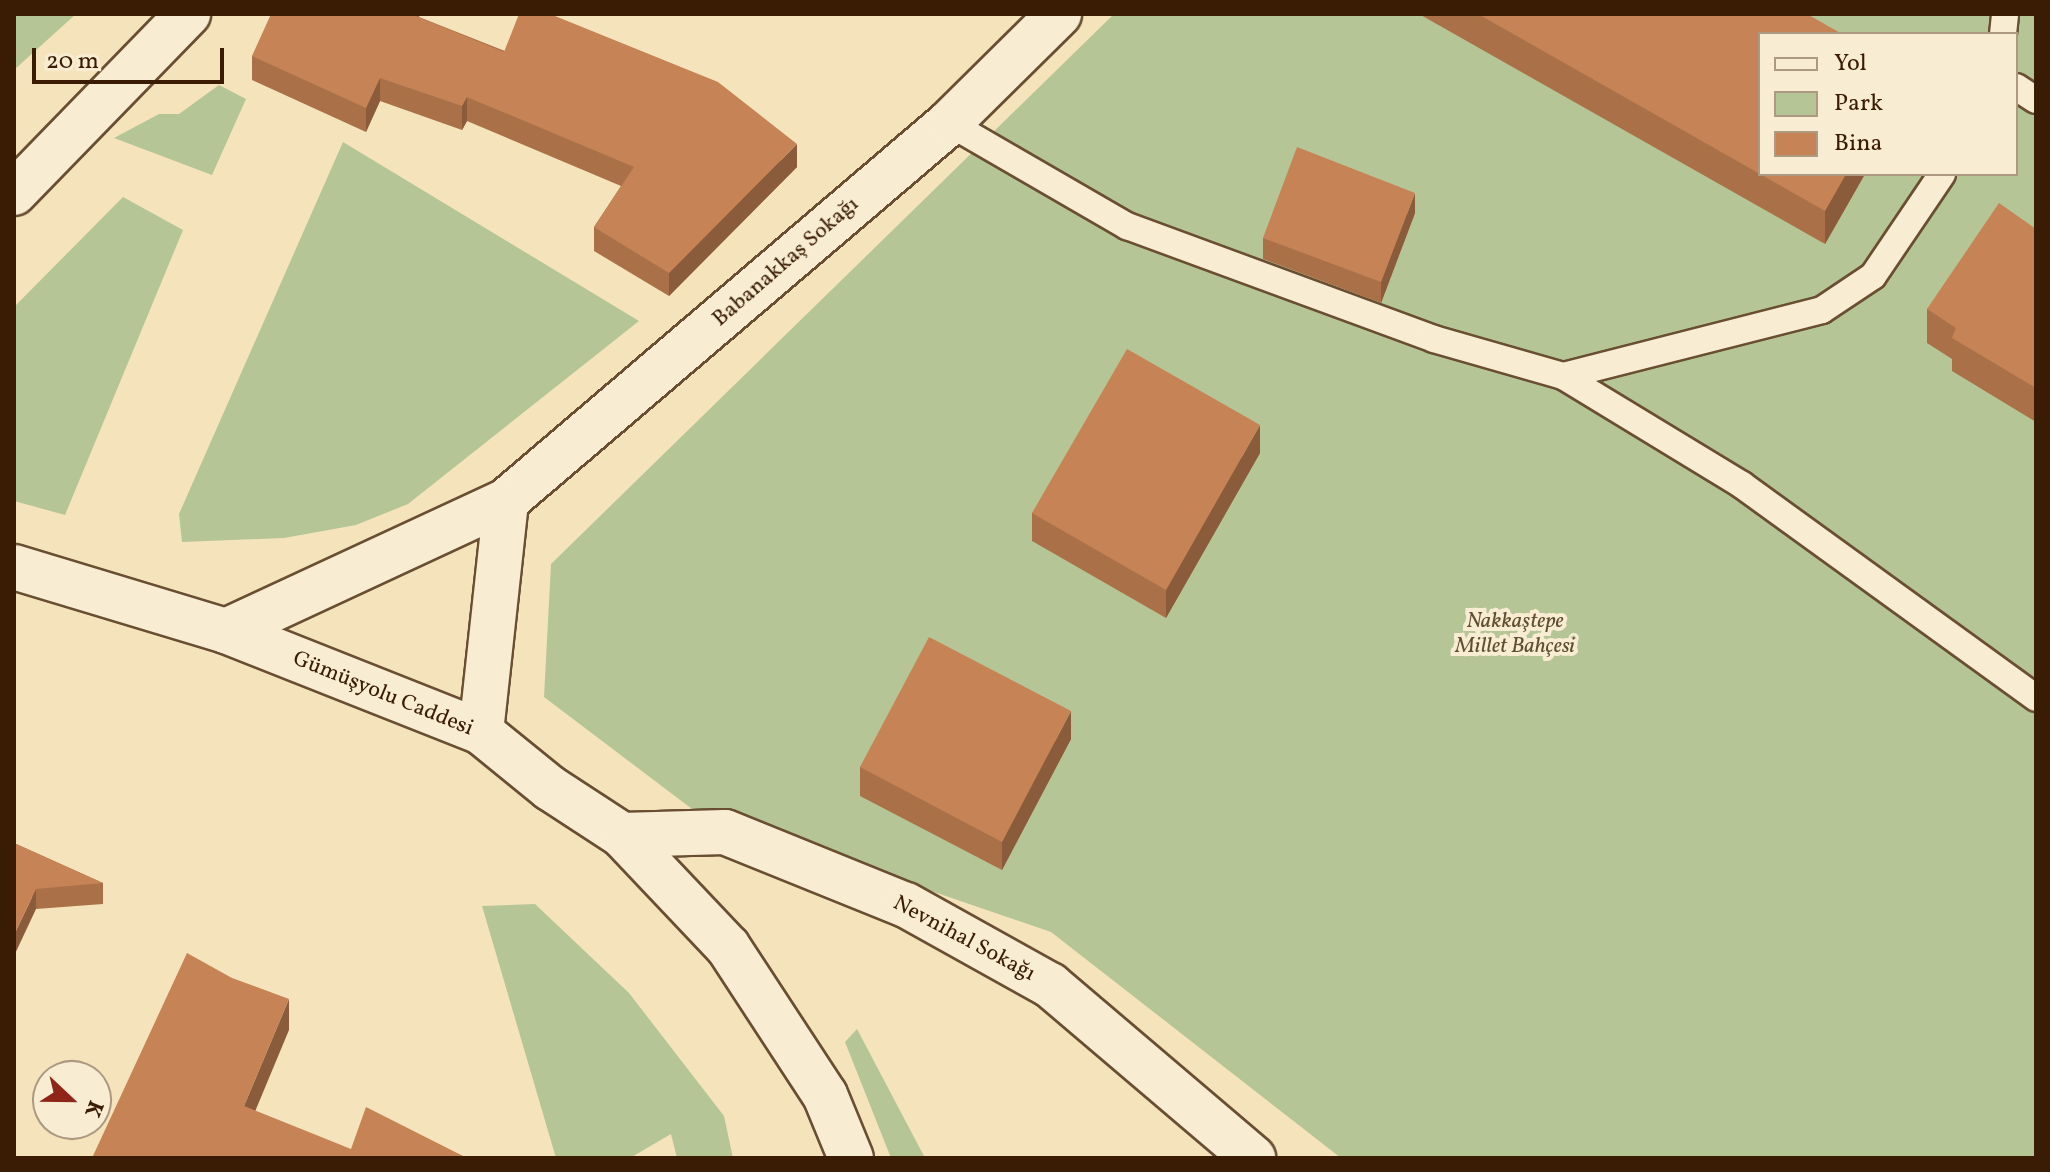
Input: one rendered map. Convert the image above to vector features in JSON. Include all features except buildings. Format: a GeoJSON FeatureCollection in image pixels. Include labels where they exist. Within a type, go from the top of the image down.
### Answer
{"type":"FeatureCollection","features":[{"type":"Feature","properties":{"kind":"street"},"geometry":{"type":"LineString","coordinates":[[14,193],[188,14]]}},
{"type":"Feature","properties":{"kind":"street","name":"Babanakkaş Sokağı"},"geometry":{"type":"LineString","coordinates":[[226,631],[506,501],[949,123],[1059,14]]}},
{"type":"Feature","properties":{"kind":"street"},"geometry":{"type":"LineString","coordinates":[[481,732],[506,501]]}},
{"type":"Feature","properties":{"kind":"street","name":"Gümüşyolu Caddesi"},"geometry":{"type":"LineString","coordinates":[[14,567],[226,631],[481,732],[550,788],[622,835],[728,947],[825,1095],[851,1158]]}},
{"type":"Feature","properties":{"kind":"street","name":"Nevnihal Sokağı"},"geometry":{"type":"LineString","coordinates":[[622,835],[725,832],[906,905],[1050,985],[1253,1158]]}},
{"type":"Feature","properties":{"kind":"lane"},"geometry":{"type":"LineString","coordinates":[[2018,88],[2036,100]]}},
{"type":"Feature","properties":{"kind":"lane"},"geometry":{"type":"LineString","coordinates":[[949,123],[1127,226],[1434,339],[1563,376],[1742,485],[2036,698]]}},
{"type":"Feature","properties":{"kind":"lane"},"geometry":{"type":"LineString","coordinates":[[1563,376],[1822,310],[1873,276],[1941,176]]}},
{"type":"Feature","properties":{"kind":"green space"},"geometry":{"type":"Polygon","coordinates":[[[14,14],[76,14],[14,70],[14,14]]]}},
{"type":"Feature","properties":{"kind":"green space","name":"Nakkaştepe Millet Bahçesi"},"geometry":{"type":"Polygon","coordinates":[[[1114,14],[2036,14],[2036,1158],[1341,1158],[1051,932],[692,809],[544,697],[551,564],[1114,14]]]}},
{"type":"Feature","properties":{"kind":"green space"},"geometry":{"type":"Polygon","coordinates":[[[219,85],[246,99],[212,175],[114,138],[159,114],[179,114],[219,85]]]}},
{"type":"Feature","properties":{"kind":"green space"},"geometry":{"type":"Polygon","coordinates":[[[343,142],[639,321],[408,504],[356,525],[284,538],[182,542],[179,514],[343,142]]]}},
{"type":"Feature","properties":{"kind":"green space"},"geometry":{"type":"Polygon","coordinates":[[[123,197],[183,230],[65,515],[14,501],[14,307],[123,197]]]}},
{"type":"Feature","properties":{"kind":"green space"},"geometry":{"type":"Polygon","coordinates":[[[535,904],[629,993],[724,1116],[733,1158],[677,1158],[671,1134],[630,1158],[556,1158],[482,906],[535,904]]]}},
{"type":"Feature","properties":{"kind":"green space"},"geometry":{"type":"Polygon","coordinates":[[[857,1029],[925,1158],[891,1158],[845,1042],[857,1029]]]}}]}
